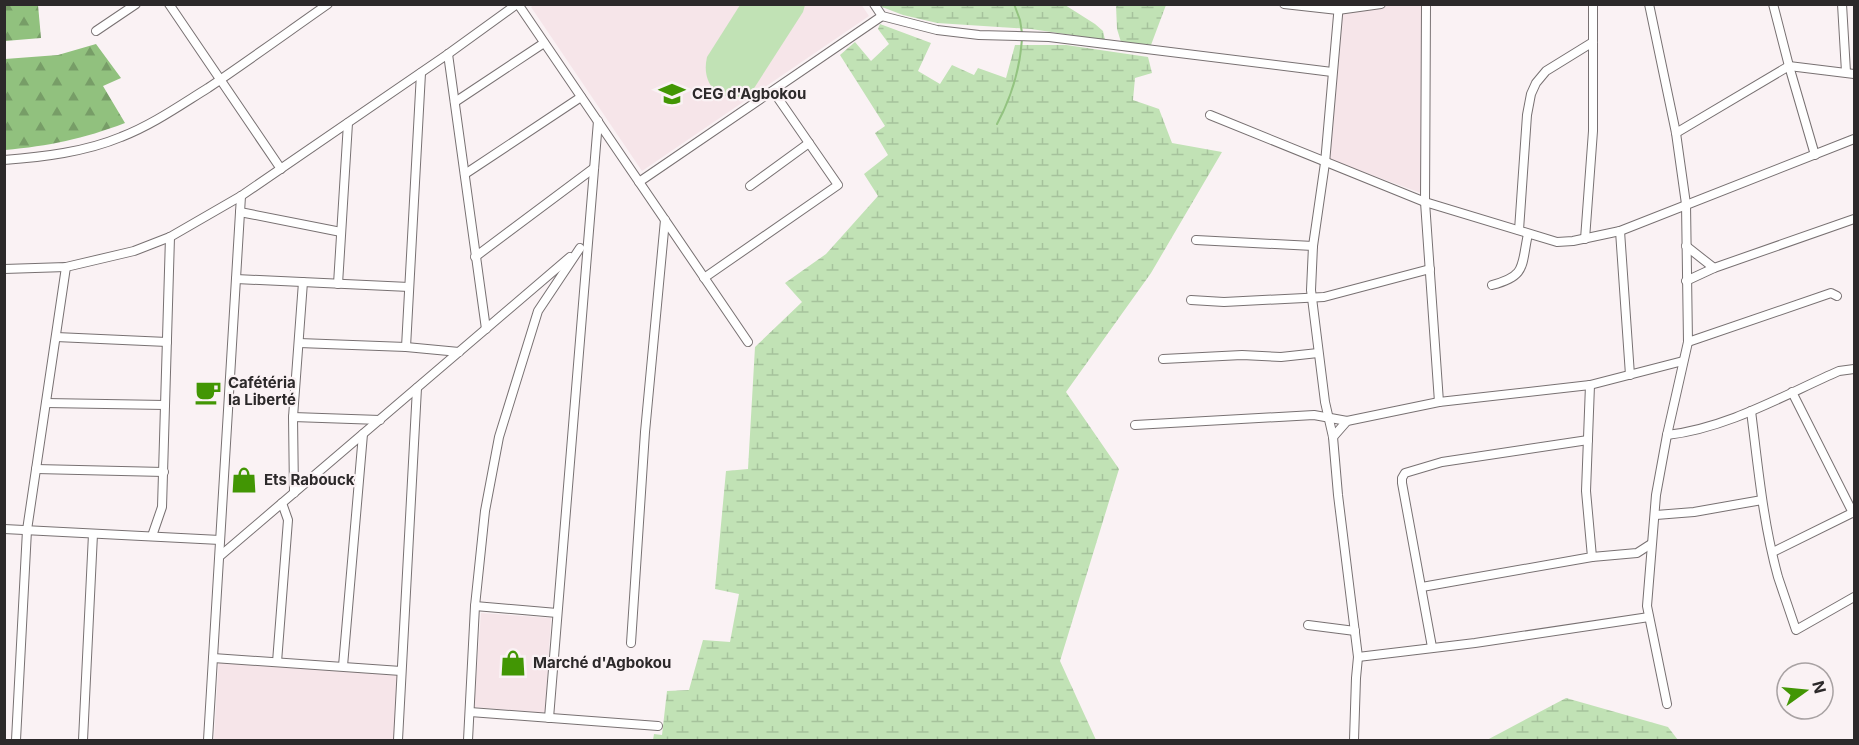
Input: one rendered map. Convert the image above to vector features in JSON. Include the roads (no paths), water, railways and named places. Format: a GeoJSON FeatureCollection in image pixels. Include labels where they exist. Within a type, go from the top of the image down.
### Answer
{"type":"FeatureCollection","features":[{"type":"Feature","properties":{"kind":"street"},"geometry":{"type":"LineString","coordinates":[[96,31],[136,4]]}},
{"type":"Feature","properties":{"kind":"street"},"geometry":{"type":"LineString","coordinates":[[169,4],[281,169]]}},
{"type":"Feature","properties":{"kind":"street"},"geometry":{"type":"LineString","coordinates":[[4,160],[59,153],[118,139],[161,119],[328,4]]}},
{"type":"Feature","properties":{"kind":"street"},"geometry":{"type":"LineString","coordinates":[[4,269],[66,267],[134,251],[170,237],[241,196],[518,4],[748,342]]}},
{"type":"Feature","properties":{"kind":"street"},"geometry":{"type":"LineString","coordinates":[[874,4],[882,16],[937,30],[979,35],[1029,36],[1332,72]]}},
{"type":"Feature","properties":{"kind":"street"},"geometry":{"type":"LineString","coordinates":[[1284,4],[1338,7],[1381,4]]}},
{"type":"Feature","properties":{"kind":"street"},"geometry":{"type":"LineString","coordinates":[[1426,4],[1425,202],[1439,402]]}},
{"type":"Feature","properties":{"kind":"street"},"geometry":{"type":"LineString","coordinates":[[1585,239],[1591,175],[1593,4]]}},
{"type":"Feature","properties":{"kind":"street"},"geometry":{"type":"LineString","coordinates":[[1649,4],[1676,134],[1686,204],[1688,342],[1656,495],[1647,606],[1667,704]]}},
{"type":"Feature","properties":{"kind":"street"},"geometry":{"type":"LineString","coordinates":[[1773,4],[1815,155]]}},
{"type":"Feature","properties":{"kind":"street"},"geometry":{"type":"LineString","coordinates":[[1676,134],[1789,66],[1850,73],[1842,4]]}},
{"type":"Feature","properties":{"kind":"street"},"geometry":{"type":"LineString","coordinates":[[1338,7],[1325,163],[1313,246],[1311,298],[1325,402],[1333,437],[1354,631],[1359,657],[1354,741]]}},
{"type":"Feature","properties":{"kind":"street"},"geometry":{"type":"LineString","coordinates":[[639,182],[882,16]]}},
{"type":"Feature","properties":{"kind":"street"},"geometry":{"type":"LineString","coordinates":[[1845,30],[1854,27]]}},
{"type":"Feature","properties":{"kind":"street"},"geometry":{"type":"LineString","coordinates":[[1519,230],[1527,114],[1531,94],[1546,71],[1593,42]]}},
{"type":"Feature","properties":{"kind":"street"},"geometry":{"type":"LineString","coordinates":[[455,102],[544,43]]}},
{"type":"Feature","properties":{"kind":"street"},"geometry":{"type":"LineString","coordinates":[[448,54],[486,329]]}},
{"type":"Feature","properties":{"kind":"street"},"geometry":{"type":"LineString","coordinates":[[406,348],[421,73]]}},
{"type":"Feature","properties":{"kind":"street"},"geometry":{"type":"LineString","coordinates":[[704,278],[838,185],[773,91]]}},
{"type":"Feature","properties":{"kind":"street"},"geometry":{"type":"LineString","coordinates":[[465,174],[581,97]]}},
{"type":"Feature","properties":{"kind":"street"},"geometry":{"type":"LineString","coordinates":[[1210,115],[1425,202],[1557,242],[1585,239],[1620,231],[1854,139]]}},
{"type":"Feature","properties":{"kind":"street"},"geometry":{"type":"LineString","coordinates":[[549,718],[598,121]]}},
{"type":"Feature","properties":{"kind":"street"},"geometry":{"type":"LineString","coordinates":[[338,284],[348,123]]}},
{"type":"Feature","properties":{"kind":"street"},"geometry":{"type":"LineString","coordinates":[[750,186],[809,143]]}},
{"type":"Feature","properties":{"kind":"street"},"geometry":{"type":"LineString","coordinates":[[475,257],[594,168]]}},
{"type":"Feature","properties":{"kind":"street"},"geometry":{"type":"LineString","coordinates":[[208,741],[241,196]]}},
{"type":"Feature","properties":{"kind":"street"},"geometry":{"type":"LineString","coordinates":[[240,212],[341,232]]}},
{"type":"Feature","properties":{"kind":"street"},"geometry":{"type":"LineString","coordinates":[[1686,281],[1714,268],[1854,219]]}},
{"type":"Feature","properties":{"kind":"street"},"geometry":{"type":"LineString","coordinates":[[631,643],[645,432],[665,220]]}},
{"type":"Feature","properties":{"kind":"street"},"geometry":{"type":"LineString","coordinates":[[1620,231],[1630,375]]}},
{"type":"Feature","properties":{"kind":"street"},"geometry":{"type":"LineString","coordinates":[[1492,285],[1512,279],[1517,274],[1528,234]]}},
{"type":"Feature","properties":{"kind":"street"},"geometry":{"type":"LineString","coordinates":[[152,536],[162,507],[170,237]]}},
{"type":"Feature","properties":{"kind":"street"},"geometry":{"type":"LineString","coordinates":[[1196,240],[1313,246]]}},
{"type":"Feature","properties":{"kind":"street"},"geometry":{"type":"LineString","coordinates":[[220,556],[587,243]]}},
{"type":"Feature","properties":{"kind":"street"},"geometry":{"type":"LineString","coordinates":[[1686,246],[1714,268]]}},
{"type":"Feature","properties":{"kind":"street"},"geometry":{"type":"LineString","coordinates":[[468,741],[475,606],[485,511],[495,454],[538,311],[580,248]]}},
{"type":"Feature","properties":{"kind":"street"},"geometry":{"type":"LineString","coordinates":[[16,741],[27,530],[66,267]]}},
{"type":"Feature","properties":{"kind":"street"},"geometry":{"type":"LineString","coordinates":[[1191,300],[1224,302],[1311,298],[1341,294],[1430,270]]}},
{"type":"Feature","properties":{"kind":"street"},"geometry":{"type":"LineString","coordinates":[[236,279],[409,287]]}},
{"type":"Feature","properties":{"kind":"street"},"geometry":{"type":"LineString","coordinates":[[294,493],[293,417],[303,282]]}},
{"type":"Feature","properties":{"kind":"street"},"geometry":{"type":"LineString","coordinates":[[1688,342],[1831,293],[1837,296]]}},
{"type":"Feature","properties":{"kind":"street"},"geometry":{"type":"LineString","coordinates":[[56,337],[167,342]]}},
{"type":"Feature","properties":{"kind":"street"},"geometry":{"type":"LineString","coordinates":[[299,343],[459,352]]}},
{"type":"Feature","properties":{"kind":"street"},"geometry":{"type":"LineString","coordinates":[[1163,360],[1242,355],[1281,357],[1318,353]]}},
{"type":"Feature","properties":{"kind":"street"},"geometry":{"type":"LineString","coordinates":[[1135,425],[1314,415],[1347,421],[1439,402],[1590,385],[1683,361]]}},
{"type":"Feature","properties":{"kind":"street"},"geometry":{"type":"LineString","coordinates":[[1667,435],[1693,432],[1751,411],[1839,371],[1854,369]]}},
{"type":"Feature","properties":{"kind":"street"},"geometry":{"type":"LineString","coordinates":[[1590,385],[1586,491],[1592,557]]}},
{"type":"Feature","properties":{"kind":"street"},"geometry":{"type":"LineString","coordinates":[[398,741],[417,388]]}},
{"type":"Feature","properties":{"kind":"street"},"geometry":{"type":"LineString","coordinates":[[1773,552],[1854,512],[1792,392]]}},
{"type":"Feature","properties":{"kind":"street"},"geometry":{"type":"LineString","coordinates":[[1314,415],[1325,402]]}},
{"type":"Feature","properties":{"kind":"street"},"geometry":{"type":"LineString","coordinates":[[46,403],[165,405]]}},
{"type":"Feature","properties":{"kind":"street"},"geometry":{"type":"LineString","coordinates":[[1751,411],[1762,500],[1778,576],[1796,630],[1854,597]]}},
{"type":"Feature","properties":{"kind":"street"},"geometry":{"type":"LineString","coordinates":[[293,417],[380,420]]}},
{"type":"Feature","properties":{"kind":"street"},"geometry":{"type":"LineString","coordinates":[[1333,437],[1347,421]]}},
{"type":"Feature","properties":{"kind":"street"},"geometry":{"type":"LineString","coordinates":[[343,666],[363,434]]}},
{"type":"Feature","properties":{"kind":"street"},"geometry":{"type":"LineString","coordinates":[[1432,647],[1402,478],[1406,473],[1442,462],[1588,440]]}},
{"type":"Feature","properties":{"kind":"street"},"geometry":{"type":"LineString","coordinates":[[36,469],[164,472]]}},
{"type":"Feature","properties":{"kind":"street"},"geometry":{"type":"LineString","coordinates":[[1656,515],[1694,512],[1762,500]]}},
{"type":"Feature","properties":{"kind":"street"},"geometry":{"type":"LineString","coordinates":[[278,662],[288,520],[282,503]]}},
{"type":"Feature","properties":{"kind":"street"},"geometry":{"type":"LineString","coordinates":[[4,529],[220,540]]}},
{"type":"Feature","properties":{"kind":"street"},"geometry":{"type":"LineString","coordinates":[[83,741],[93,534]]}},
{"type":"Feature","properties":{"kind":"street"},"geometry":{"type":"LineString","coordinates":[[1422,587],[1592,557],[1637,553],[1651,544]]}},
{"type":"Feature","properties":{"kind":"street"},"geometry":{"type":"LineString","coordinates":[[1637,553],[1649,562]]}},
{"type":"Feature","properties":{"kind":"street"},"geometry":{"type":"LineString","coordinates":[[475,606],[557,613]]}},
{"type":"Feature","properties":{"kind":"street"},"geometry":{"type":"LineString","coordinates":[[1359,657],[1475,643],[1649,617]]}},
{"type":"Feature","properties":{"kind":"street"},"geometry":{"type":"LineString","coordinates":[[1308,625],[1354,631]]}},
{"type":"Feature","properties":{"kind":"street"},"geometry":{"type":"LineString","coordinates":[[213,658],[401,671]]}},
{"type":"Feature","properties":{"kind":"street"},"geometry":{"type":"LineString","coordinates":[[470,712],[658,726]]}},
{"type":"Feature","properties":{"kind":"waterway"},"geometry":{"type":"LineString","coordinates":[[1014,4],[1022,33]]}},
{"type":"Feature","properties":{"kind":"waterway"},"geometry":{"type":"LineString","coordinates":[[997,124],[1014,83],[1022,39]]}},
{"type":"Feature","properties":{"kind":"place","name":"CEG d'Agbokou"},"geometry":{"type":"Point","coordinates":[672,94]}},
{"type":"Feature","properties":{"kind":"place","name":"Cafétéria la Liberté"},"geometry":{"type":"Point","coordinates":[208,392]}},
{"type":"Feature","properties":{"kind":"place","name":"Ets Rabouck"},"geometry":{"type":"Point","coordinates":[244,480]}},
{"type":"Feature","properties":{"kind":"place","name":"Marché d'Agbokou"},"geometry":{"type":"Point","coordinates":[513,663]}}]}
